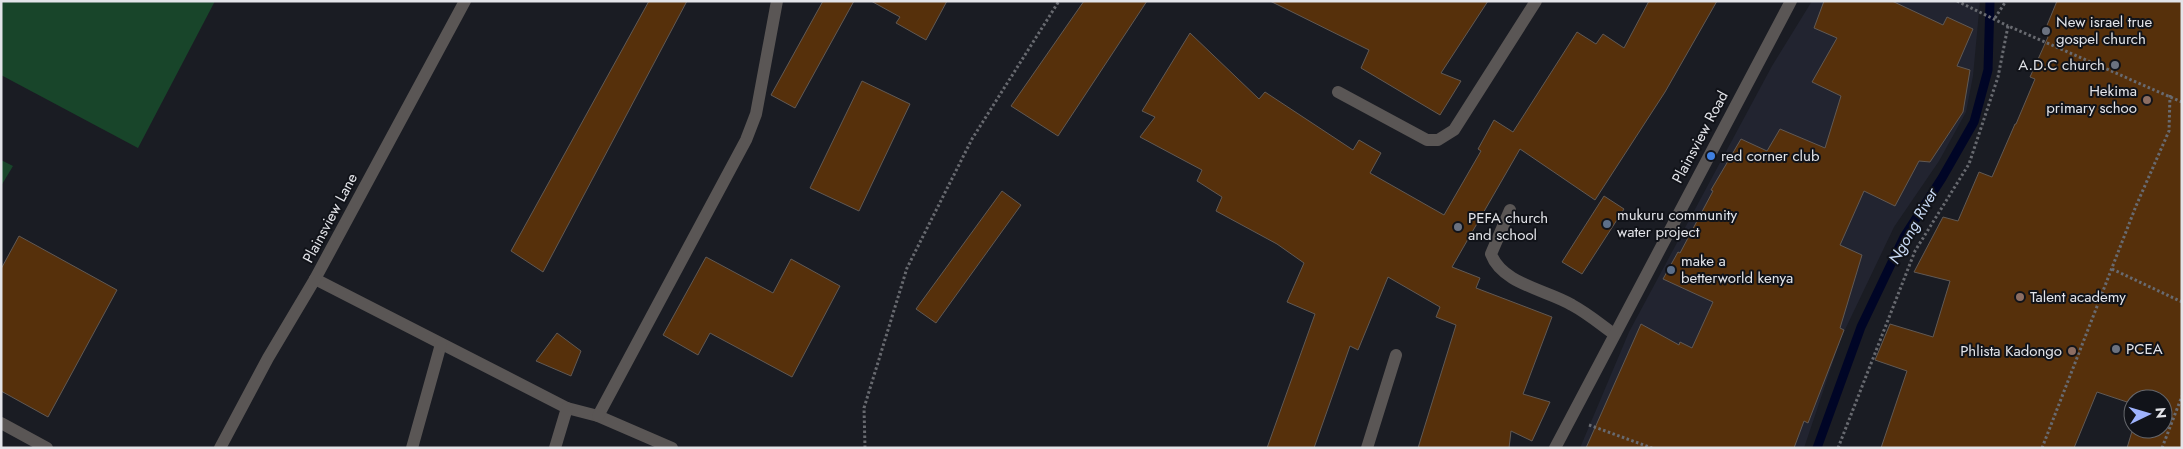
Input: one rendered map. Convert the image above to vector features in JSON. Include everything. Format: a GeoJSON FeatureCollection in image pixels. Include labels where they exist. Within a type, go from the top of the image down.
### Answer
{"type":"FeatureCollection","features":[{"type":"Feature","properties":{"kind":"street","name":"Plainsview Lane"},"geometry":{"type":"LineString","coordinates":[[220,448],[268,358],[315,279],[465,1]]}},
{"type":"Feature","properties":{"kind":"street"},"geometry":{"type":"LineString","coordinates":[[598,416],[746,140],[756,114],[777,1]]}},
{"type":"Feature","properties":{"kind":"street"},"geometry":{"type":"LineString","coordinates":[[1338,92],[1427,140],[1438,140],[1454,130],[1536,1]]}},
{"type":"Feature","properties":{"kind":"street","name":"Plainsview Road"},"geometry":{"type":"LineString","coordinates":[[1555,448],[1791,1]]}},
{"type":"Feature","properties":{"kind":"street"},"geometry":{"type":"LineString","coordinates":[[1510,210],[1491,254],[1495,264],[1514,278],[1572,305],[1614,334]]}},
{"type":"Feature","properties":{"kind":"street"},"geometry":{"type":"LineString","coordinates":[[315,279],[567,408],[598,416],[672,448]]}},
{"type":"Feature","properties":{"kind":"street"},"geometry":{"type":"LineString","coordinates":[[412,448],[441,344]]}},
{"type":"Feature","properties":{"kind":"street"},"geometry":{"type":"LineString","coordinates":[[1367,448],[1396,355]]}},
{"type":"Feature","properties":{"kind":"street"},"geometry":{"type":"LineString","coordinates":[[555,448],[567,408]]}},
{"type":"Feature","properties":{"kind":"street"},"geometry":{"type":"LineString","coordinates":[[1,423],[46,448]]}},
{"type":"Feature","properties":{"kind":"path"},"geometry":{"type":"LineString","coordinates":[[865,448],[864,408],[907,268],[972,139],[1058,1]]}},
{"type":"Feature","properties":{"kind":"path"},"geometry":{"type":"LineString","coordinates":[[1957,1],[2008,26],[2170,95],[2182,102]]}},
{"type":"Feature","properties":{"kind":"path"},"geometry":{"type":"LineString","coordinates":[[1995,18],[2006,1]]}},
{"type":"Feature","properties":{"kind":"path"},"geometry":{"type":"LineString","coordinates":[[1838,448],[1915,252],[1970,164],[1998,77],[2008,26]]}},
{"type":"Feature","properties":{"kind":"path"},"geometry":{"type":"LineString","coordinates":[[2042,448],[2136,206],[2170,131],[2170,95]]}},
{"type":"Feature","properties":{"kind":"path"},"geometry":{"type":"LineString","coordinates":[[2112,269],[2182,302]]}},
{"type":"Feature","properties":{"kind":"path"},"geometry":{"type":"LineString","coordinates":[[2162,448],[2182,396]]}},
{"type":"Feature","properties":{"kind":"path"},"geometry":{"type":"LineString","coordinates":[[1570,418],[1652,448]]}},
{"type":"Feature","properties":{"kind":"shaded area"},"geometry":{"type":"Polygon","coordinates":[[[1812,1],[1980,1],[1973,76],[1966,112],[1939,161],[1894,227],[1841,338],[1804,448],[1580,448],[1629,332],[1772,66],[1812,1]]]}},
{"type":"Feature","properties":{"kind":"green space"},"geometry":{"type":"Polygon","coordinates":[[[1,1],[215,1],[138,148],[1,75],[1,1]]]}},
{"type":"Feature","properties":{"kind":"green space"},"geometry":{"type":"Polygon","coordinates":[[[1,160],[13,166],[1,186],[1,160]]]}},
{"type":"Feature","properties":{"kind":"building"},"geometry":{"type":"Polygon","coordinates":[[[649,1],[687,1],[543,272],[511,251],[649,1]]]}},
{"type":"Feature","properties":{"kind":"building"},"geometry":{"type":"Polygon","coordinates":[[[823,1],[854,1],[795,108],[771,95],[823,1]]]}},
{"type":"Feature","properties":{"kind":"building"},"geometry":{"type":"Polygon","coordinates":[[[871,1],[947,1],[926,40],[896,23],[900,17],[871,1]]]}},
{"type":"Feature","properties":{"kind":"building"},"geometry":{"type":"Polygon","coordinates":[[[1084,1],[1147,1],[1058,136],[1011,106],[1084,1]]]}},
{"type":"Feature","properties":{"kind":"building"},"geometry":{"type":"Polygon","coordinates":[[[1270,1],[1488,1],[1441,73],[1461,81],[1440,115],[1361,68],[1369,50],[1270,1]]]}},
{"type":"Feature","properties":{"kind":"building"},"geometry":{"type":"Polygon","coordinates":[[[1649,1],[1717,1],[1665,92],[1595,200],[1520,149],[1452,267],[1480,278],[1476,288],[1552,317],[1523,394],[1550,402],[1532,441],[1511,431],[1509,448],[1418,448],[1456,325],[1436,317],[1440,307],[1388,277],[1358,350],[1350,346],[1314,448],[1267,448],[1315,314],[1287,302],[1304,263],[1277,244],[1216,211],[1222,197],[1197,181],[1202,170],[1140,137],[1155,117],[1142,111],[1190,33],[1259,99],[1265,92],[1353,150],[1359,140],[1381,153],[1370,173],[1444,215],[1481,151],[1478,149],[1494,120],[1513,132],[1577,32],[1596,44],[1603,34],[1624,48],[1649,1]]]}},
{"type":"Feature","properties":{"kind":"building"},"geometry":{"type":"Polygon","coordinates":[[[1824,1],[1892,1],[1943,25],[1947,17],[1973,29],[1957,66],[1970,70],[1963,112],[1930,162],[1919,161],[1895,206],[1864,191],[1840,245],[1862,255],[1840,328],[1844,330],[1808,423],[1804,421],[1794,448],[1586,448],[1641,324],[1679,345],[1680,342],[1692,348],[1713,302],[1663,279],[1678,252],[1680,253],[1713,191],[1711,190],[1741,139],[1767,151],[1780,129],[1825,148],[1841,96],[1812,82],[1837,38],[1814,28],[1824,1]]]}},
{"type":"Feature","properties":{"kind":"building"},"geometry":{"type":"Polygon","coordinates":[[[2057,1],[2182,1],[2182,448],[2127,448],[2130,439],[2173,439],[2173,389],[2123,389],[2123,401],[2097,392],[2074,448],[1881,448],[1907,371],[1875,360],[1890,324],[1933,337],[1950,281],[1914,272],[1943,217],[1958,221],[1979,172],[1992,177],[2035,79],[2030,77],[2048,37],[2043,35],[2057,1]]]}},
{"type":"Feature","properties":{"kind":"building"},"geometry":{"type":"Polygon","coordinates":[[[862,81],[910,104],[859,211],[810,188],[862,81]]]}},
{"type":"Feature","properties":{"kind":"building"},"geometry":{"type":"Polygon","coordinates":[[[1002,191],[1021,205],[936,323],[916,309],[1002,191]]]}},
{"type":"Feature","properties":{"kind":"building"},"geometry":{"type":"Polygon","coordinates":[[[1604,196],[1624,209],[1582,274],[1562,262],[1604,196]]]}},
{"type":"Feature","properties":{"kind":"building"},"geometry":{"type":"Polygon","coordinates":[[[19,236],[117,290],[48,417],[1,391],[1,269],[19,236]]]}},
{"type":"Feature","properties":{"kind":"building"},"geometry":{"type":"Polygon","coordinates":[[[706,257],[773,293],[791,259],[840,286],[792,377],[710,333],[698,355],[663,335],[706,257]]]}},
{"type":"Feature","properties":{"kind":"building"},"geometry":{"type":"Polygon","coordinates":[[[557,333],[581,351],[571,376],[536,361],[557,333]]]}},
{"type":"Feature","properties":{"kind":"waterway","name":"Ngong River"},"geometry":{"type":"LineString","coordinates":[[1817,448],[1861,327],[1904,237],[1942,178],[1974,122],[1988,70],[1990,1]]}},
{"type":"Feature","properties":{"kind":"place","name":"New israel true gospel church"},"geometry":{"type":"Point","coordinates":[2046,31]}},
{"type":"Feature","properties":{"kind":"place","name":"A.D.C church"},"geometry":{"type":"Point","coordinates":[2115,65]}},
{"type":"Feature","properties":{"kind":"place","name":"Hekima primary schoo"},"geometry":{"type":"Point","coordinates":[2147,100]}},
{"type":"Feature","properties":{"kind":"place","name":"red corner club"},"geometry":{"type":"Point","coordinates":[1711,156]}},
{"type":"Feature","properties":{"kind":"place","name":"mukuru community water project"},"geometry":{"type":"Point","coordinates":[1607,224]}},
{"type":"Feature","properties":{"kind":"place","name":"PEFA church and school"},"geometry":{"type":"Point","coordinates":[1458,227]}},
{"type":"Feature","properties":{"kind":"place","name":"make a betterworld kenya"},"geometry":{"type":"Point","coordinates":[1671,270]}},
{"type":"Feature","properties":{"kind":"place","name":"Talent academy"},"geometry":{"type":"Point","coordinates":[2020,297]}},
{"type":"Feature","properties":{"kind":"place","name":"PCEA"},"geometry":{"type":"Point","coordinates":[2116,349]}},
{"type":"Feature","properties":{"kind":"place","name":"Phlista Kadongo"},"geometry":{"type":"Point","coordinates":[2072,351]}}]}
